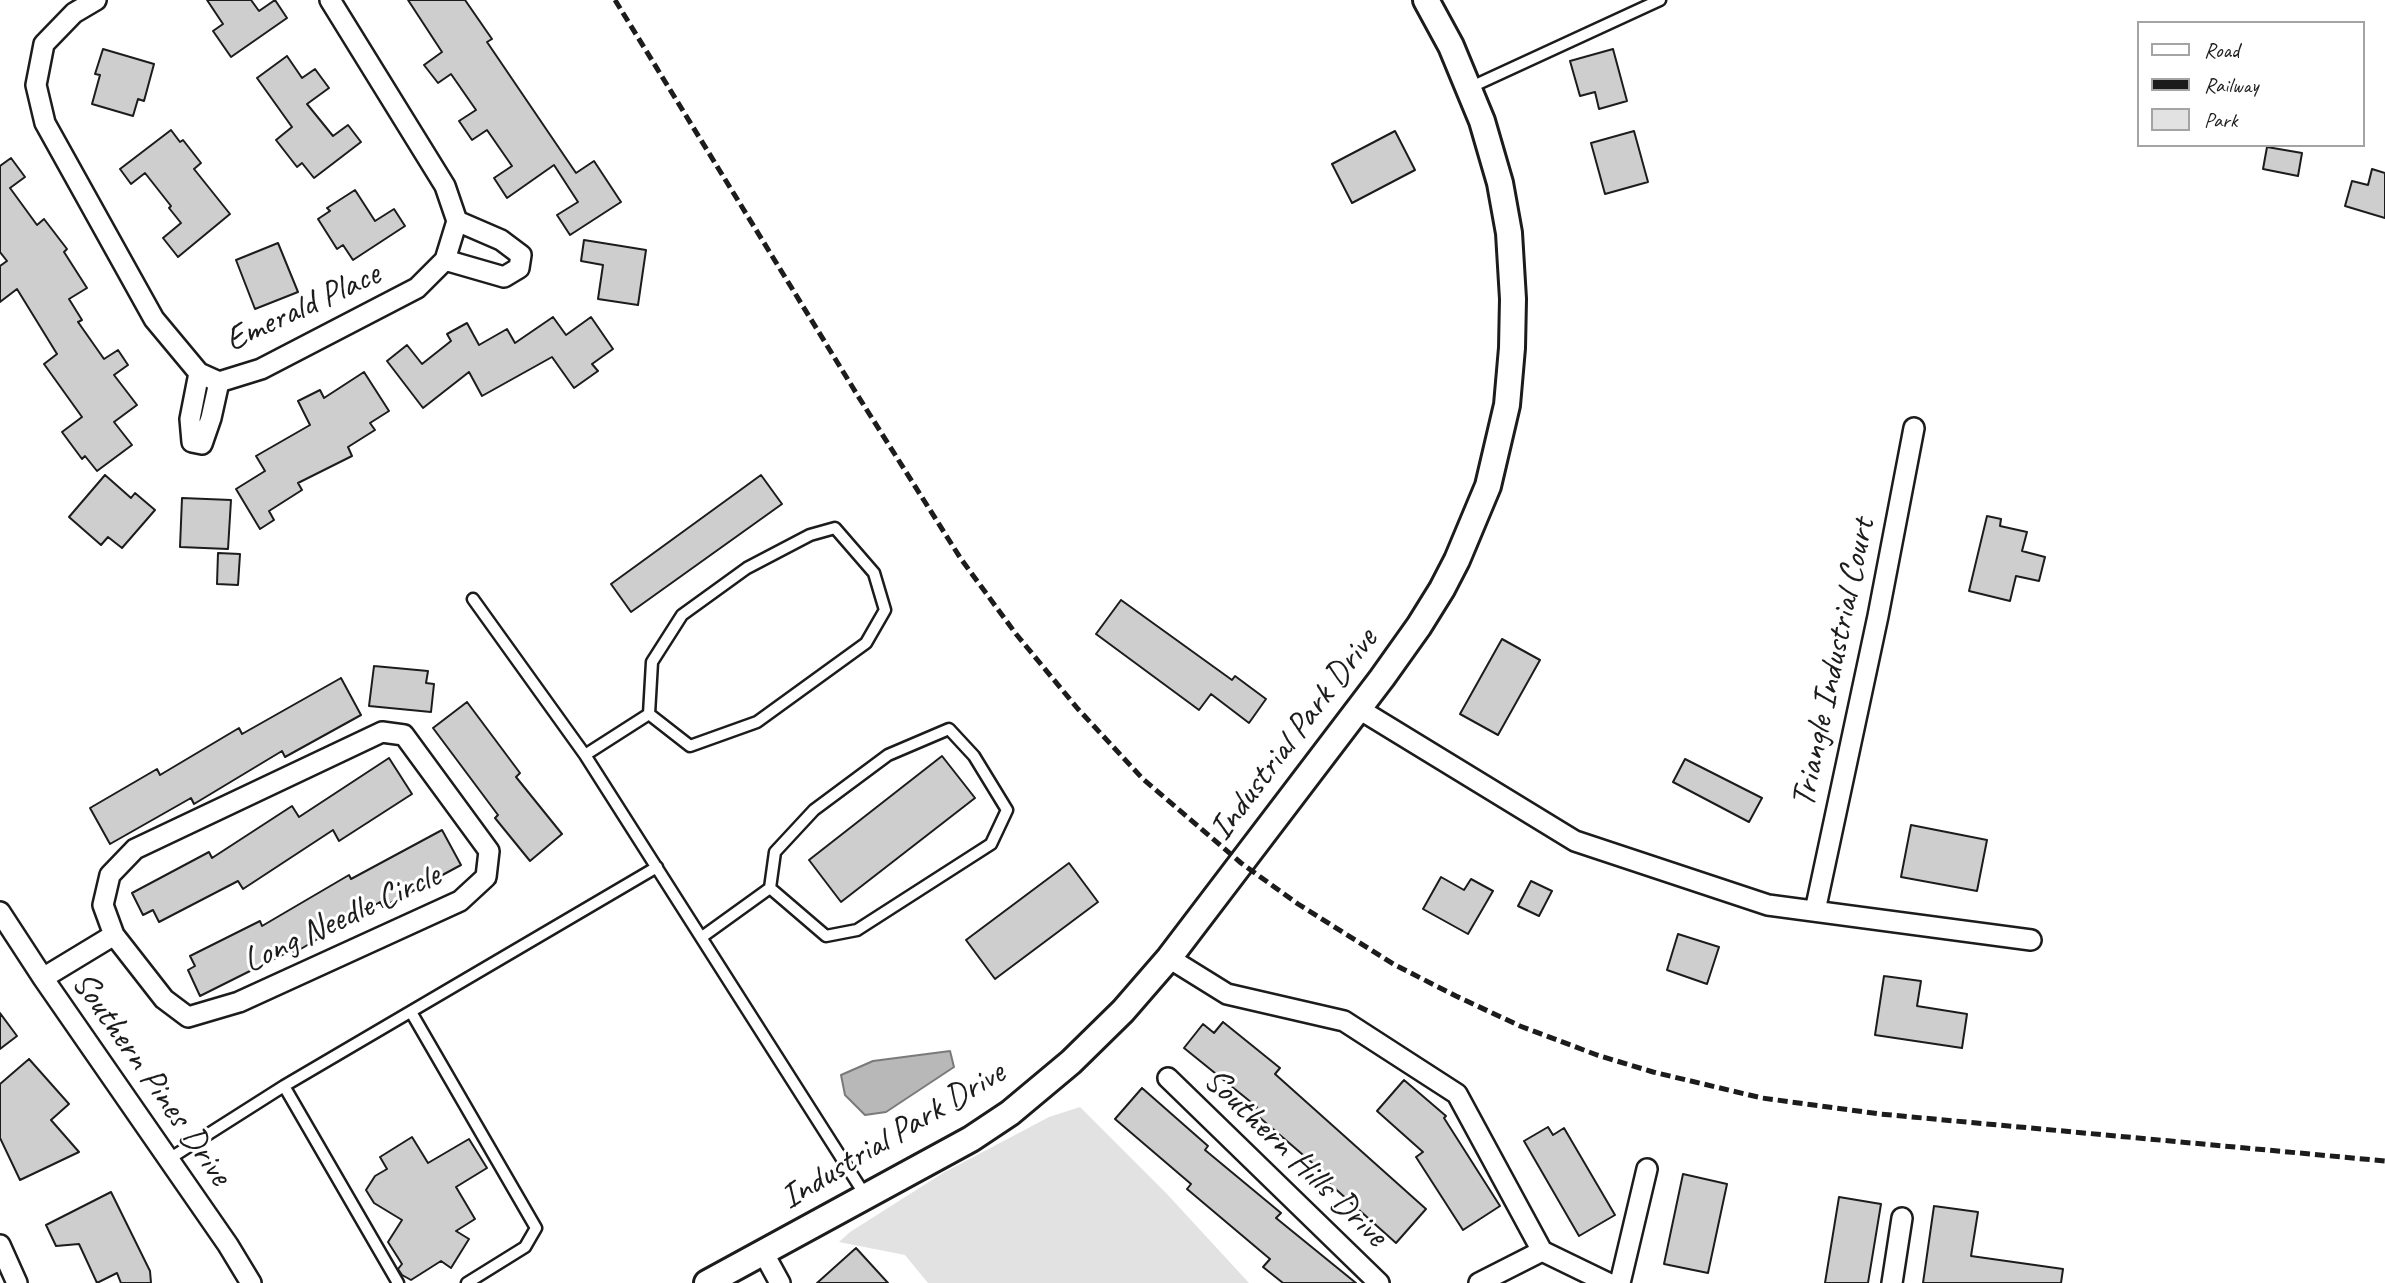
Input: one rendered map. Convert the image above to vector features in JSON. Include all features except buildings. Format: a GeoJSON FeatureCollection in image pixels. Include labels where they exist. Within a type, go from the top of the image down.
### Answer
{"type":"FeatureCollection","features":[{"type":"Feature","properties":{"kind":"street","name":"Emerald Place"},"geometry":{"type":"LineString","coordinates":[[96,0],[74,13],[44,44],[36,85],[45,123],[154,319],[199,373],[219,382],[261,369],[417,288],[445,260],[457,221]]}},
{"type":"Feature","properties":{"kind":"street"},"geometry":{"type":"LineString","coordinates":[[331,0],[445,186],[457,221],[501,240],[521,255],[519,268],[504,277],[445,260]]}},
{"type":"Feature","properties":{"kind":"street","name":"Industrial Park Drive"},"geometry":{"type":"LineString","coordinates":[[707,1283],[971,1139],[1010,1113],[1071,1062],[1123,1011],[1169,958],[1359,709],[1419,626],[1457,560],[1488,485],[1507,405],[1513,299],[1509,233],[1500,184],[1486,133],[1451,47],[1426,0]]}},
{"type":"Feature","properties":{"kind":"street"},"geometry":{"type":"LineString","coordinates":[[199,373],[190,419],[192,442],[202,444],[219,382]]}},
{"type":"Feature","properties":{"kind":"street","name":"Triangle Industrial Court"},"geometry":{"type":"LineString","coordinates":[[1815,912],[1878,616],[1914,428]]}},
{"type":"Feature","properties":{"kind":"street"},"geometry":{"type":"LineString","coordinates":[[1359,709],[1574,841],[1768,905],[2031,940]]}},
{"type":"Feature","properties":{"kind":"street","name":"Long Needle Circle"},"geometry":{"type":"LineString","coordinates":[[382,732],[404,735],[489,851],[485,877],[460,901],[239,1002],[188,1017],[164,999],[114,934],[103,905],[110,875],[135,849],[382,732]]}},
{"type":"Feature","properties":{"kind":"street","name":"Southern Pines Drive"},"geometry":{"type":"LineString","coordinates":[[0,912],[169,1158],[251,1283]]}},
{"type":"Feature","properties":{"kind":"street"},"geometry":{"type":"LineString","coordinates":[[43,978],[114,934]]}},
{"type":"Feature","properties":{"kind":"street"},"geometry":{"type":"LineString","coordinates":[[1169,958],[1227,994],[1344,1021],[1457,1094],[1542,1251],[1608,1283]]}},
{"type":"Feature","properties":{"kind":"street","name":"Southern Hills Drive"},"geometry":{"type":"LineString","coordinates":[[1168,1078],[1380,1283]]}},
{"type":"Feature","properties":{"kind":"street"},"geometry":{"type":"LineString","coordinates":[[1620,1283],[1647,1169]]}},
{"type":"Feature","properties":{"kind":"street"},"geometry":{"type":"LineString","coordinates":[[1892,1283],[1902,1218]]}},
{"type":"Feature","properties":{"kind":"street"},"geometry":{"type":"LineString","coordinates":[[0,1245],[17,1283]]}},
{"type":"Feature","properties":{"kind":"street"},"geometry":{"type":"LineString","coordinates":[[1479,1283],[1542,1251]]}},
{"type":"Feature","properties":{"kind":"street"},"geometry":{"type":"LineString","coordinates":[[763,1252],[780,1283]]}},
{"type":"Feature","properties":{"kind":"lane"},"geometry":{"type":"LineString","coordinates":[[1468,88],[1660,0]]}},
{"type":"Feature","properties":{"kind":"lane"},"geometry":{"type":"LineString","coordinates":[[835,528],[874,573],[885,610],[866,643],[757,722],[690,746],[649,714],[652,662],[682,615],[747,568],[810,535],[835,528]]}},
{"type":"Feature","properties":{"kind":"lane"},"geometry":{"type":"LineString","coordinates":[[473,599],[585,755],[866,1196]]}},
{"type":"Feature","properties":{"kind":"lane"},"geometry":{"type":"LineString","coordinates":[[585,755],[649,714]]}},
{"type":"Feature","properties":{"kind":"lane"},"geometry":{"type":"LineString","coordinates":[[702,937],[770,888],[775,852],[814,810],[888,755],[949,729],[974,756],[1007,810],[991,844],[857,930],[826,936],[770,888]]}},
{"type":"Feature","properties":{"kind":"lane"},"geometry":{"type":"LineString","coordinates":[[169,1158],[284,1086],[657,867]]}},
{"type":"Feature","properties":{"kind":"lane"},"geometry":{"type":"LineString","coordinates":[[411,1012],[536,1228],[525,1247],[467,1283]]}},
{"type":"Feature","properties":{"kind":"lane"},"geometry":{"type":"LineString","coordinates":[[284,1086],[398,1283]]}},
{"type":"Feature","properties":{"kind":"green space"},"geometry":{"type":"Polygon","coordinates":[[[1080,1107],[1167,1194],[1249,1283],[928,1283],[905,1255],[839,1242],[850,1232],[943,1173],[1049,1117],[1080,1107]]]}},
{"type":"Feature","properties":{"kind":"shaded area"},"geometry":{"type":"Polygon","coordinates":[[[950,1051],[954,1067],[886,1112],[865,1115],[845,1095],[841,1075],[873,1061],[950,1051]]]}},
{"type":"Feature","properties":{"kind":"railway"},"geometry":{"type":"LineString","coordinates":[[615,0],[961,559],[1016,634],[1078,709],[1143,779],[1241,863],[1298,904],[1395,965],[1520,1026],[1597,1055],[1653,1072],[1762,1098],[1880,1114],[2385,1161]]}}]}
